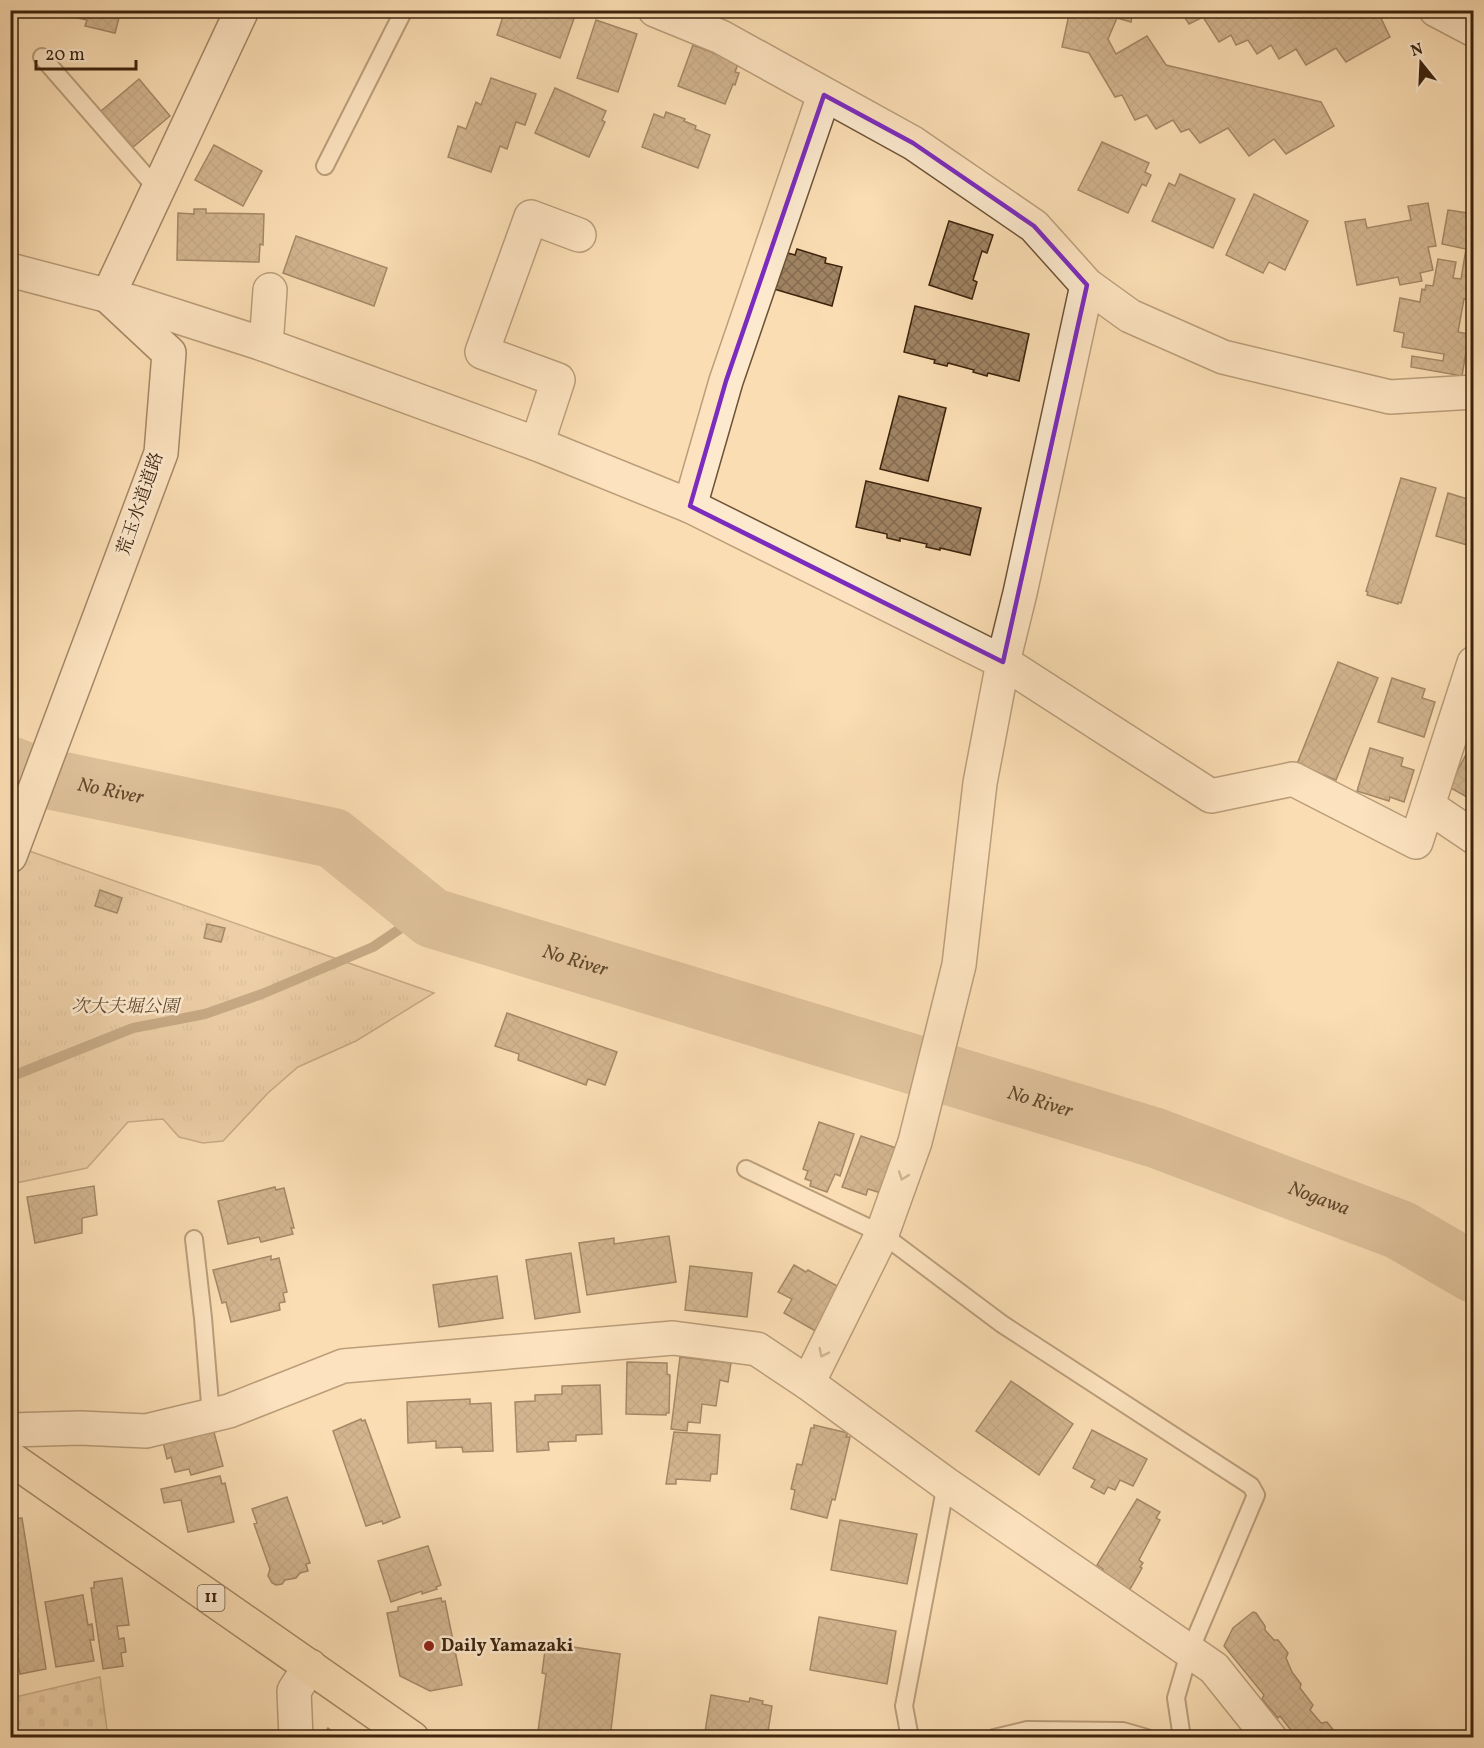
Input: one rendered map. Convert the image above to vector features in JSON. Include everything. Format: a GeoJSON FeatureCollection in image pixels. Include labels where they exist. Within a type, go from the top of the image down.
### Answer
{"type":"FeatureCollection","features":[{"type":"Feature","properties":{"kind":"main road","name":"11"},"geometry":{"type":"LineString","coordinates":[[10,1458],[412,1737]]}},
{"type":"Feature","properties":{"kind":"street"},"geometry":{"type":"LineString","coordinates":[[108,296],[242,10]]}},
{"type":"Feature","properties":{"kind":"street"},"geometry":{"type":"LineString","coordinates":[[655,10],[721,37],[913,142],[1034,226],[1087,285],[1130,316],[1223,357],[1390,397],[1473,392]]}},
{"type":"Feature","properties":{"kind":"street"},"geometry":{"type":"LineString","coordinates":[[1436,10],[1473,30]]}},
{"type":"Feature","properties":{"kind":"street"},"geometry":{"type":"LineString","coordinates":[[690,506],[726,381],[824,95]]}},
{"type":"Feature","properties":{"kind":"street"},"geometry":{"type":"LineString","coordinates":[[537,444],[558,380],[482,352],[531,217],[579,235]]}},
{"type":"Feature","properties":{"kind":"street"},"geometry":{"type":"LineString","coordinates":[[10,270],[108,296],[263,344],[537,444],[690,506],[1003,662],[1211,796],[1293,779],[1416,842],[1473,663]]}},
{"type":"Feature","properties":{"kind":"street"},"geometry":{"type":"LineString","coordinates":[[808,1383],[882,1234],[915,1142],[956,978],[980,783],[1003,662],[1087,285]]}},
{"type":"Feature","properties":{"kind":"street"},"geometry":{"type":"LineString","coordinates":[[263,344],[267,332],[270,290]]}},
{"type":"Feature","properties":{"kind":"street","name":"荒玉水道道路"},"geometry":{"type":"LineString","coordinates":[[13,851],[161,453],[169,353],[108,296]]}},
{"type":"Feature","properties":{"kind":"street"},"geometry":{"type":"LineString","coordinates":[[1428,807],[1473,837]]}},
{"type":"Feature","properties":{"kind":"street"},"geometry":{"type":"LineString","coordinates":[[10,1430],[80,1428],[146,1431],[229,1411],[343,1366],[673,1338],[757,1349],[808,1383],[946,1484],[1214,1668],[1270,1737]]}},
{"type":"Feature","properties":{"kind":"street"},"geometry":{"type":"LineString","coordinates":[[296,1737],[294,1691],[310,1666]]}},
{"type":"Feature","properties":{"kind":"lane"},"geometry":{"type":"LineString","coordinates":[[325,166],[404,10]]}},
{"type":"Feature","properties":{"kind":"lane"},"geometry":{"type":"LineString","coordinates":[[42,57],[158,190]]}},
{"type":"Feature","properties":{"kind":"lane"},"geometry":{"type":"LineString","coordinates":[[746,1169],[882,1234],[1002,1324],[1251,1486],[1256,1495],[1190,1653],[1176,1698],[1182,1737]]}},
{"type":"Feature","properties":{"kind":"lane"},"geometry":{"type":"LineString","coordinates":[[194,1239],[203,1318],[210,1416]]}},
{"type":"Feature","properties":{"kind":"lane"},"geometry":{"type":"LineString","coordinates":[[910,1737],[904,1706],[946,1484]]}},
{"type":"Feature","properties":{"kind":"lane"},"geometry":{"type":"LineString","coordinates":[[994,1737],[1038,1730],[1123,1731],[1147,1737]]}},
{"type":"Feature","properties":{"kind":"highlighted area"},"geometry":{"type":"Polygon","coordinates":[[[824,95],[913,143],[1034,226],[1087,285],[1003,662],[690,506],[726,381],[824,95]]]}},
{"type":"Feature","properties":{"kind":"green space","name":"次大夫堀公園"},"geometry":{"type":"Polygon","coordinates":[[[15,846],[434,993],[356,1041],[298,1067],[268,1093],[223,1141],[203,1143],[179,1137],[163,1119],[128,1122],[87,1168],[11,1184],[10,855],[15,846]]]}},
{"type":"Feature","properties":{"kind":"green space"},"geometry":{"type":"Polygon","coordinates":[[[100,1677],[108,1737],[11,1737],[11,1698],[100,1677]]]}},
{"type":"Feature","properties":{"kind":"building"},"geometry":{"type":"Polygon","coordinates":[[[75,10],[121,10],[115,33],[85,26],[87,20],[73,17],[75,10]]]}},
{"type":"Feature","properties":{"kind":"building"},"geometry":{"type":"Polygon","coordinates":[[[505,10],[577,10],[560,58],[497,35],[505,10]]]}},
{"type":"Feature","properties":{"kind":"building"},"geometry":{"type":"Polygon","coordinates":[[[1070,10],[1133,10],[1131,22],[1117,18],[1108,39],[1116,54],[1147,36],[1166,65],[1321,102],[1334,126],[1286,154],[1274,139],[1249,156],[1228,128],[1200,143],[1189,129],[1181,132],[1173,120],[1156,129],[1147,115],[1135,120],[1122,95],[1115,97],[1089,53],[1062,47],[1070,10]]]}},
{"type":"Feature","properties":{"kind":"building"},"geometry":{"type":"Polygon","coordinates":[[[1171,10],[1377,10],[1390,37],[1346,62],[1336,48],[1306,65],[1296,49],[1279,59],[1271,45],[1257,54],[1248,40],[1236,45],[1231,35],[1219,42],[1203,17],[1189,24],[1182,13],[1175,17],[1171,10]]]}},
{"type":"Feature","properties":{"kind":"building"},"geometry":{"type":"Polygon","coordinates":[[[596,20],[637,34],[618,92],[577,78],[596,20]]]}},
{"type":"Feature","properties":{"kind":"building"},"geometry":{"type":"Polygon","coordinates":[[[693,45],[724,57],[740,59],[735,72],[739,73],[735,85],[733,84],[725,104],[678,86],[693,45]]]}},
{"type":"Feature","properties":{"kind":"building"},"geometry":{"type":"Polygon","coordinates":[[[491,78],[536,94],[525,125],[516,122],[507,149],[500,146],[491,172],[448,157],[458,126],[466,129],[476,102],[481,105],[491,78]]]}},
{"type":"Feature","properties":{"kind":"building"},"geometry":{"type":"Polygon","coordinates":[[[139,79],[170,116],[132,148],[101,111],[139,79]]]}},
{"type":"Feature","properties":{"kind":"building"},"geometry":{"type":"Polygon","coordinates":[[[555,88],[606,111],[602,120],[605,122],[589,157],[535,133],[555,88]]]}},
{"type":"Feature","properties":{"kind":"building"},"geometry":{"type":"Polygon","coordinates":[[[666,112],[685,119],[684,121],[696,126],[695,129],[710,135],[698,168],[642,147],[654,114],[664,118],[666,112]]]}},
{"type":"Feature","properties":{"kind":"building"},"geometry":{"type":"Polygon","coordinates":[[[1102,142],[1149,163],[1145,172],[1151,175],[1146,186],[1142,184],[1128,213],[1078,190],[1102,142]]]}},
{"type":"Feature","properties":{"kind":"building"},"geometry":{"type":"Polygon","coordinates":[[[214,145],[262,171],[243,206],[195,180],[214,145]]]}},
{"type":"Feature","properties":{"kind":"building"},"geometry":{"type":"Polygon","coordinates":[[[1180,174],[1235,199],[1213,248],[1152,221],[1169,183],[1175,186],[1180,174]]]}},
{"type":"Feature","properties":{"kind":"building"},"geometry":{"type":"Polygon","coordinates":[[[1254,194],[1308,221],[1285,270],[1269,262],[1263,273],[1226,255],[1254,194]]]}},
{"type":"Feature","properties":{"kind":"building"},"geometry":{"type":"Polygon","coordinates":[[[1428,203],[1436,246],[1428,247],[1433,270],[1420,273],[1422,281],[1400,285],[1398,277],[1357,285],[1345,222],[1365,219],[1367,228],[1411,220],[1408,206],[1428,203]]]}},
{"type":"Feature","properties":{"kind":"building"},"geometry":{"type":"Polygon","coordinates":[[[194,209],[206,209],[206,213],[264,214],[263,245],[260,244],[259,262],[177,260],[178,213],[194,214],[194,209]]]}},
{"type":"Feature","properties":{"kind":"building"},"geometry":{"type":"Polygon","coordinates":[[[1448,210],[1474,214],[1474,273],[1469,300],[1464,299],[1458,332],[1469,334],[1462,376],[1411,367],[1412,356],[1443,361],[1444,354],[1402,347],[1404,333],[1394,331],[1400,298],[1420,302],[1422,289],[1425,290],[1426,285],[1433,286],[1438,259],[1456,262],[1453,278],[1461,279],[1466,249],[1442,244],[1448,210]]]}},
{"type":"Feature","properties":{"kind":"building"},"geometry":{"type":"Polygon","coordinates":[[[949,221],[993,235],[987,253],[982,251],[973,280],[977,282],[972,299],[929,285],[949,221]]]}},
{"type":"Feature","properties":{"kind":"building"},"geometry":{"type":"Polygon","coordinates":[[[296,236],[387,268],[374,306],[283,273],[296,236]]]}},
{"type":"Feature","properties":{"kind":"building"},"geometry":{"type":"Polygon","coordinates":[[[797,249],[826,258],[825,263],[842,267],[832,306],[767,287],[777,250],[795,255],[797,249]]]}},
{"type":"Feature","properties":{"kind":"building"},"geometry":{"type":"Polygon","coordinates":[[[915,306],[1029,334],[1019,381],[988,373],[987,376],[948,363],[947,366],[934,363],[935,360],[904,352],[915,306]]]}},
{"type":"Feature","properties":{"kind":"building"},"geometry":{"type":"Polygon","coordinates":[[[899,396],[946,408],[928,481],[880,469],[899,396]]]}},
{"type":"Feature","properties":{"kind":"building"},"geometry":{"type":"Polygon","coordinates":[[[1474,457],[1474,478],[1468,476],[1474,457]]]}},
{"type":"Feature","properties":{"kind":"building"},"geometry":{"type":"Polygon","coordinates":[[[1401,478],[1436,488],[1401,603],[1398,602],[1398,604],[1367,595],[1366,591],[1401,478]]]}},
{"type":"Feature","properties":{"kind":"building"},"geometry":{"type":"Polygon","coordinates":[[[866,481],[981,508],[970,555],[926,547],[927,544],[900,538],[900,541],[887,538],[887,534],[856,527],[866,481]]]}},
{"type":"Feature","properties":{"kind":"building"},"geometry":{"type":"Polygon","coordinates":[[[1448,493],[1474,501],[1474,547],[1436,536],[1448,493]]]}},
{"type":"Feature","properties":{"kind":"building"},"geometry":{"type":"Polygon","coordinates":[[[1338,662],[1378,678],[1336,780],[1297,764],[1338,662]]]}},
{"type":"Feature","properties":{"kind":"building"},"geometry":{"type":"Polygon","coordinates":[[[1392,678],[1425,689],[1422,698],[1435,702],[1424,737],[1378,722],[1392,678]]]}},
{"type":"Feature","properties":{"kind":"building"},"geometry":{"type":"Polygon","coordinates":[[[1470,747],[1474,749],[1474,801],[1449,787],[1470,747]]]}},
{"type":"Feature","properties":{"kind":"building"},"geometry":{"type":"Polygon","coordinates":[[[1370,748],[1403,758],[1401,766],[1414,770],[1404,802],[1390,797],[1389,801],[1357,791],[1370,748]]]}},
{"type":"Feature","properties":{"kind":"building"},"geometry":{"type":"Polygon","coordinates":[[[100,890],[122,898],[117,913],[95,906],[100,890]]]}},
{"type":"Feature","properties":{"kind":"building"},"geometry":{"type":"Polygon","coordinates":[[[207,924],[225,928],[221,942],[204,938],[207,924]]]}},
{"type":"Feature","properties":{"kind":"building"},"geometry":{"type":"Polygon","coordinates":[[[507,1013],[617,1052],[605,1085],[588,1079],[586,1085],[518,1060],[519,1054],[495,1046],[507,1013]]]}},
{"type":"Feature","properties":{"kind":"building"},"geometry":{"type":"Polygon","coordinates":[[[819,1122],[854,1134],[840,1176],[835,1174],[827,1192],[810,1186],[811,1181],[805,1179],[808,1171],[803,1169],[819,1122]]]}},
{"type":"Feature","properties":{"kind":"building"},"geometry":{"type":"Polygon","coordinates":[[[861,1136],[902,1150],[881,1193],[868,1189],[866,1195],[842,1187],[861,1136]]]}},
{"type":"Feature","properties":{"kind":"building"},"geometry":{"type":"Polygon","coordinates":[[[94,1186],[97,1215],[82,1218],[82,1233],[35,1243],[27,1197],[94,1186]]]}},
{"type":"Feature","properties":{"kind":"building"},"geometry":{"type":"Polygon","coordinates":[[[275,1187],[276,1190],[284,1188],[294,1228],[291,1228],[293,1234],[261,1242],[259,1237],[228,1244],[218,1201],[275,1187]]]}},
{"type":"Feature","properties":{"kind":"building"},"geometry":{"type":"Polygon","coordinates":[[[669,1236],[676,1282],[587,1295],[579,1243],[614,1238],[614,1244],[669,1236]]]}},
{"type":"Feature","properties":{"kind":"building"},"geometry":{"type":"Polygon","coordinates":[[[571,1253],[580,1312],[535,1319],[526,1260],[571,1253]]]}},
{"type":"Feature","properties":{"kind":"building"},"geometry":{"type":"Polygon","coordinates":[[[271,1256],[271,1260],[279,1258],[287,1292],[283,1293],[285,1302],[279,1303],[280,1310],[231,1322],[226,1302],[222,1303],[213,1270],[271,1256]]]}},
{"type":"Feature","properties":{"kind":"building"},"geometry":{"type":"Polygon","coordinates":[[[794,1265],[841,1288],[817,1332],[784,1313],[792,1299],[778,1292],[794,1265]]]}},
{"type":"Feature","properties":{"kind":"building"},"geometry":{"type":"Polygon","coordinates":[[[690,1266],[752,1273],[747,1317],[685,1310],[690,1266]]]}},
{"type":"Feature","properties":{"kind":"building"},"geometry":{"type":"Polygon","coordinates":[[[497,1276],[503,1318],[439,1327],[433,1285],[497,1276]]]}},
{"type":"Feature","properties":{"kind":"building"},"geometry":{"type":"Polygon","coordinates":[[[680,1357],[731,1363],[728,1382],[720,1380],[716,1406],[702,1404],[700,1423],[688,1422],[687,1431],[671,1429],[680,1357]]]}},
{"type":"Feature","properties":{"kind":"building"},"geometry":{"type":"Polygon","coordinates":[[[627,1362],[667,1363],[667,1374],[670,1375],[669,1413],[666,1415],[626,1414],[627,1362]]]}},
{"type":"Feature","properties":{"kind":"building"},"geometry":{"type":"Polygon","coordinates":[[[1011,1381],[1073,1424],[1039,1475],[976,1431],[1011,1381]]]}},
{"type":"Feature","properties":{"kind":"building"},"geometry":{"type":"Polygon","coordinates":[[[600,1385],[602,1434],[576,1435],[576,1441],[548,1442],[549,1450],[517,1452],[515,1402],[535,1401],[535,1395],[562,1394],[562,1386],[600,1385]]]}},
{"type":"Feature","properties":{"kind":"building"},"geometry":{"type":"Polygon","coordinates":[[[470,1399],[470,1404],[491,1403],[493,1451],[463,1452],[462,1447],[436,1448],[436,1441],[408,1443],[407,1402],[470,1399]]]}},
{"type":"Feature","properties":{"kind":"building"},"geometry":{"type":"Polygon","coordinates":[[[361,1419],[365,1420],[400,1517],[383,1524],[382,1521],[366,1526],[333,1431],[361,1419]]]}},
{"type":"Feature","properties":{"kind":"building"},"geometry":{"type":"Polygon","coordinates":[[[212,1425],[223,1466],[191,1475],[189,1469],[175,1472],[171,1457],[167,1459],[162,1438],[212,1425]]]}},
{"type":"Feature","properties":{"kind":"building"},"geometry":{"type":"Polygon","coordinates":[[[814,1425],[848,1433],[846,1437],[850,1437],[835,1500],[832,1499],[827,1518],[791,1509],[795,1490],[791,1489],[797,1464],[802,1465],[811,1428],[814,1428],[814,1425]]]}},
{"type":"Feature","properties":{"kind":"building"},"geometry":{"type":"Polygon","coordinates":[[[1092,1430],[1147,1459],[1133,1486],[1120,1480],[1115,1490],[1108,1487],[1104,1494],[1091,1487],[1095,1480],[1073,1468],[1092,1430]]]}},
{"type":"Feature","properties":{"kind":"building"},"geometry":{"type":"Polygon","coordinates":[[[674,1432],[720,1435],[717,1474],[711,1474],[710,1481],[676,1479],[676,1484],[666,1484],[674,1432]]]}},
{"type":"Feature","properties":{"kind":"building"},"geometry":{"type":"Polygon","coordinates":[[[220,1476],[222,1484],[225,1483],[234,1522],[188,1532],[181,1500],[164,1503],[161,1489],[220,1476]]]}},
{"type":"Feature","properties":{"kind":"building"},"geometry":{"type":"Polygon","coordinates":[[[287,1497],[310,1563],[306,1564],[308,1571],[276,1585],[268,1576],[270,1569],[254,1524],[257,1523],[252,1509],[287,1497]]]}},
{"type":"Feature","properties":{"kind":"building"},"geometry":{"type":"Polygon","coordinates":[[[1137,1499],[1160,1512],[1156,1518],[1160,1520],[1139,1560],[1143,1563],[1140,1567],[1142,1568],[1129,1591],[1100,1574],[1103,1569],[1097,1565],[1137,1499]]]}},
{"type":"Feature","properties":{"kind":"building"},"geometry":{"type":"Polygon","coordinates":[[[22,1518],[46,1669],[20,1674],[10,1614],[10,1519],[22,1518]]]}},
{"type":"Feature","properties":{"kind":"building"},"geometry":{"type":"Polygon","coordinates":[[[840,1520],[917,1534],[907,1584],[831,1570],[840,1520]]]}},
{"type":"Feature","properties":{"kind":"building"},"geometry":{"type":"Polygon","coordinates":[[[428,1546],[441,1585],[436,1587],[437,1589],[422,1594],[422,1591],[391,1602],[378,1561],[428,1546]]]}},
{"type":"Feature","properties":{"kind":"building"},"geometry":{"type":"Polygon","coordinates":[[[122,1578],[129,1625],[117,1626],[119,1639],[124,1638],[126,1652],[121,1653],[123,1666],[103,1669],[91,1588],[94,1588],[94,1582],[122,1578]]]}},
{"type":"Feature","properties":{"kind":"building"},"geometry":{"type":"Polygon","coordinates":[[[83,1595],[88,1625],[92,1624],[94,1640],[90,1640],[94,1661],[56,1667],[45,1602],[83,1595]]]}},
{"type":"Feature","properties":{"kind":"building"},"geometry":{"type":"Polygon","coordinates":[[[441,1598],[442,1602],[445,1601],[462,1685],[430,1691],[400,1676],[387,1613],[398,1611],[398,1607],[441,1598]]]}},
{"type":"Feature","properties":{"kind":"building"},"geometry":{"type":"Polygon","coordinates":[[[1253,1612],[1265,1626],[1265,1630],[1274,1640],[1278,1640],[1288,1653],[1286,1658],[1292,1672],[1301,1684],[1300,1688],[1313,1705],[1310,1710],[1321,1723],[1327,1722],[1340,1738],[1297,1738],[1280,1716],[1278,1718],[1262,1699],[1264,1695],[1224,1646],[1233,1628],[1253,1612]]]}},
{"type":"Feature","properties":{"kind":"building"},"geometry":{"type":"Polygon","coordinates":[[[819,1617],[896,1631],[887,1684],[810,1670],[819,1617]]]}},
{"type":"Feature","properties":{"kind":"building"},"geometry":{"type":"Polygon","coordinates":[[[546,1643],[620,1654],[610,1738],[537,1738],[546,1674],[542,1673],[546,1643]]]}},
{"type":"Feature","properties":{"kind":"building"},"geometry":{"type":"Polygon","coordinates":[[[711,1695],[749,1702],[750,1698],[772,1706],[767,1738],[704,1738],[711,1695]]]}},
{"type":"Feature","properties":{"kind":"building"},"geometry":{"type":"Polygon","coordinates":[[[328,1728],[341,1738],[321,1738],[328,1728]]]}},
{"type":"Feature","properties":{"kind":"waterway","name":"No River"},"geometry":{"type":"LineString","coordinates":[[10,766],[34,776],[333,838],[432,918],[1156,1138],[1400,1230],[1474,1273]]}},
{"type":"Feature","properties":{"kind":"waterway"},"geometry":{"type":"LineString","coordinates":[[10,1077],[133,1028],[205,1014],[262,994],[373,947],[425,912]]}},
{"type":"Feature","properties":{"kind":"place","name":"Daily Yamazaki"},"geometry":{"type":"Point","coordinates":[429,1646]}},
{"type":"Feature","properties":{"kind":"water label","name":"Nogawa"},"geometry":{"type":"Point","coordinates":[1318,1199]}}]}
